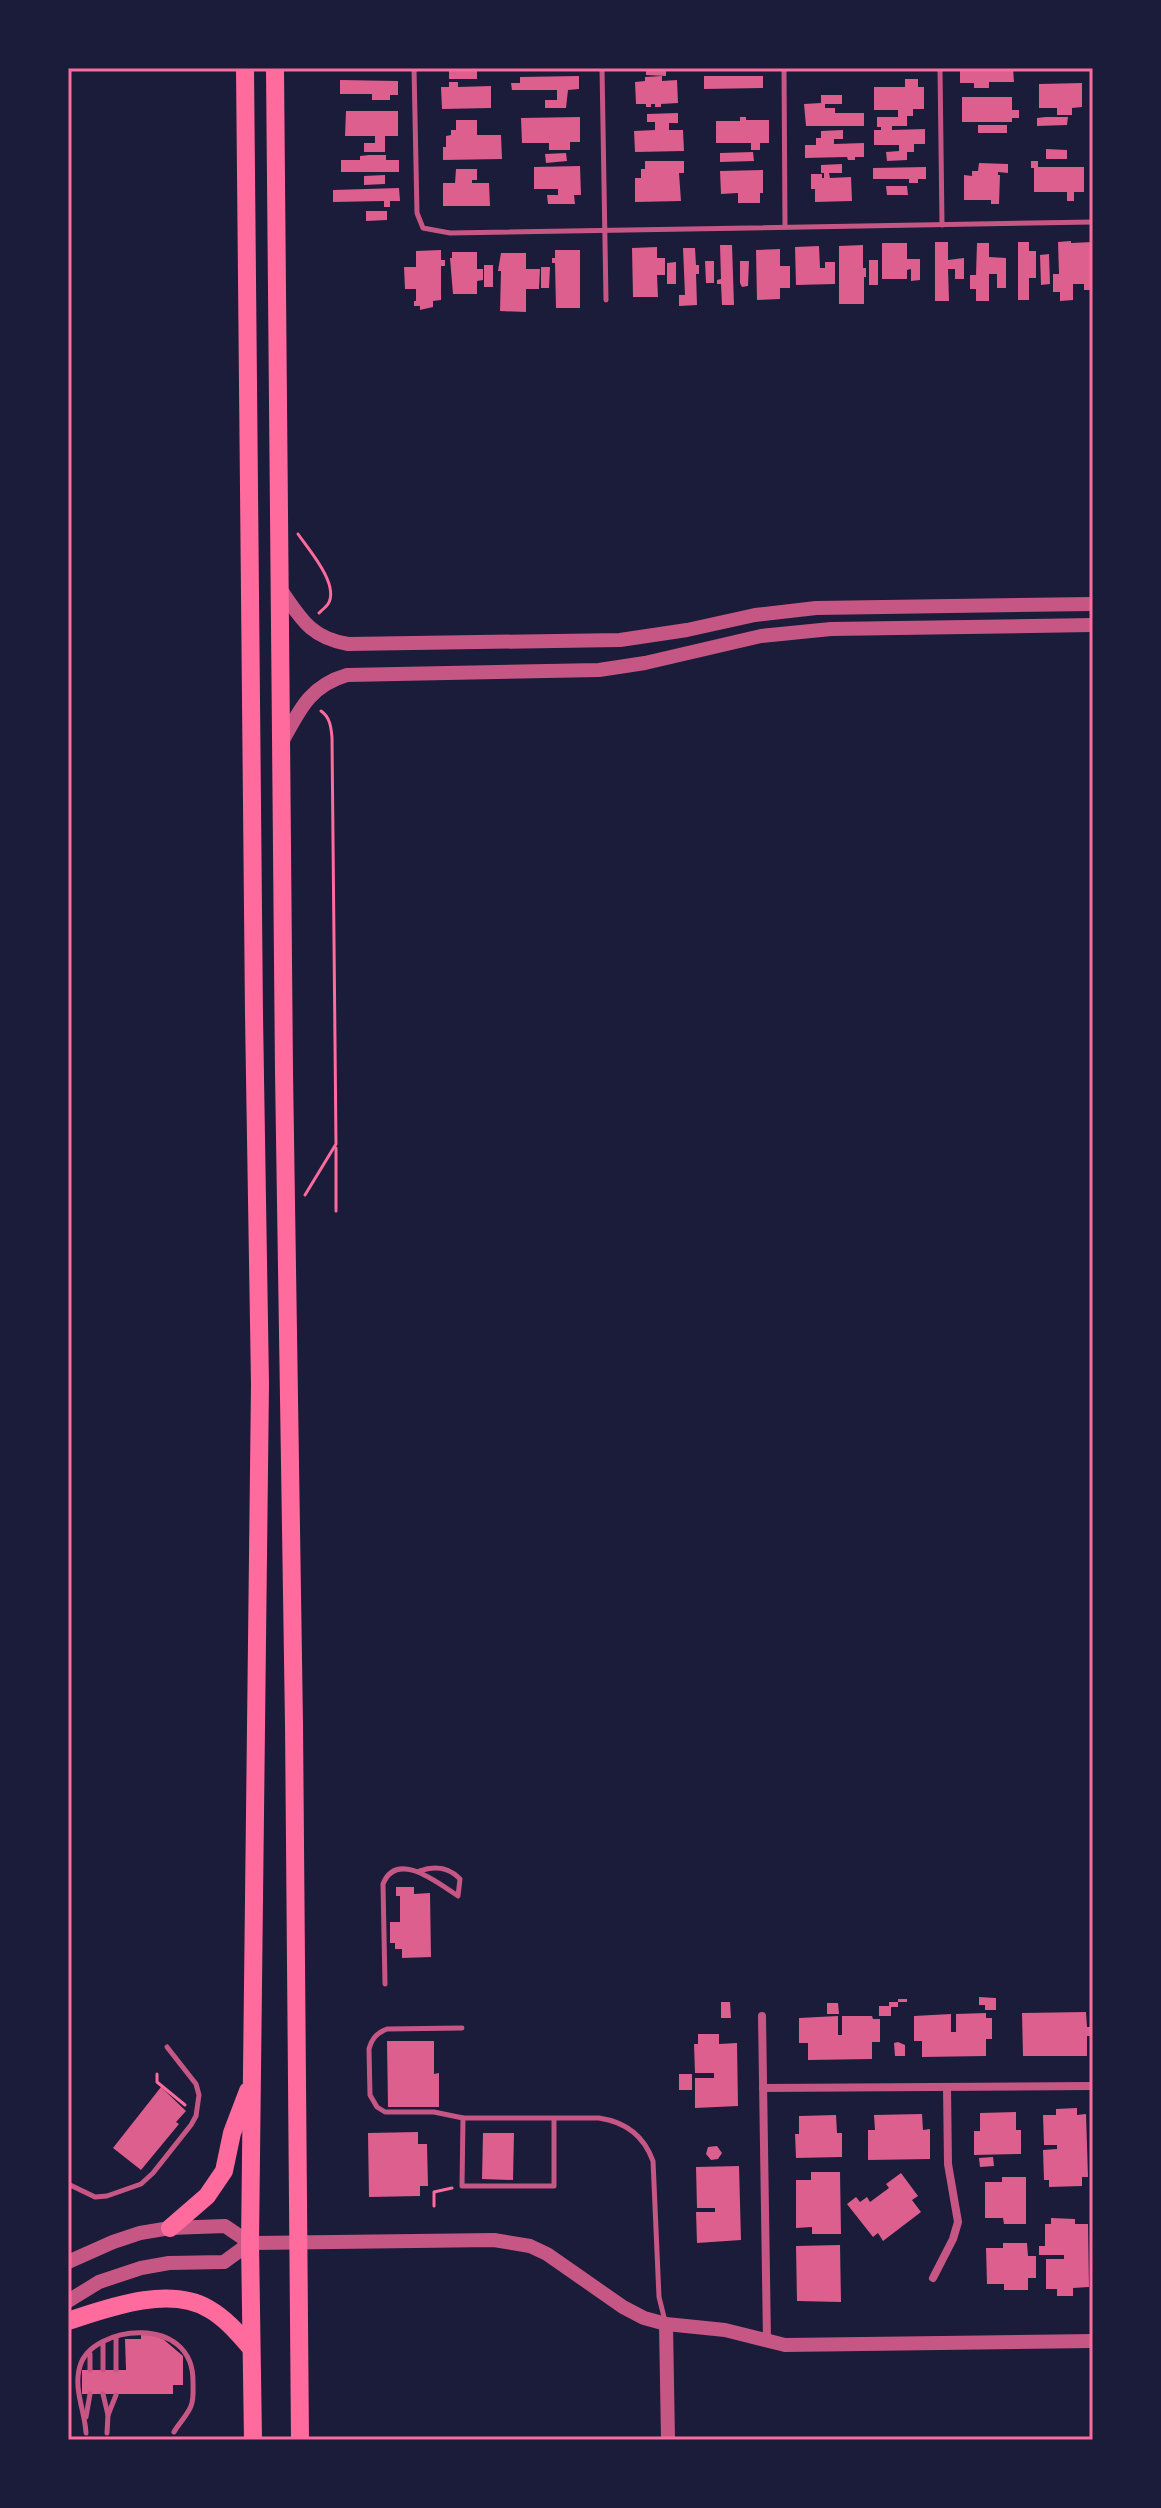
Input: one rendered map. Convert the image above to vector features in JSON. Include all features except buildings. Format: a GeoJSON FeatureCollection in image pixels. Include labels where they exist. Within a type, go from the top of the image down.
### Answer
{"type":"FeatureCollection","features":[{"type":"Feature","properties":{"kind":"highway"},"geometry":{"type":"LineString","coordinates":[[245,68],[260,1384],[250,2243],[253,2440]]}},
{"type":"Feature","properties":{"kind":"highway"},"geometry":{"type":"LineString","coordinates":[[275,68],[300,2440]]}},
{"type":"Feature","properties":{"kind":"highway"},"geometry":{"type":"LineString","coordinates":[[170,2228],[207,2196],[224,2171],[232,2133],[252,2081]]}},
{"type":"Feature","properties":{"kind":"highway"},"geometry":{"type":"LineString","coordinates":[[68,2321],[124,2303],[187,2301],[208,2308],[250,2347]]}},
{"type":"Feature","properties":{"kind":"street"},"geometry":{"type":"LineString","coordinates":[[281,590],[300,618],[321,638],[348,644],[620,640],[755,615],[816,608],[1093,604]]}},
{"type":"Feature","properties":{"kind":"street"},"geometry":{"type":"LineString","coordinates":[[281,744],[300,709],[315,690],[326,682],[347,675],[599,670],[659,660],[761,636],[831,629],[1093,625]]}},
{"type":"Feature","properties":{"kind":"street"},"geometry":{"type":"LineString","coordinates":[[762,2016],[767,2342]]}},
{"type":"Feature","properties":{"kind":"street"},"geometry":{"type":"LineString","coordinates":[[763,2088],[1093,2086]]}},
{"type":"Feature","properties":{"kind":"street"},"geometry":{"type":"LineString","coordinates":[[933,2278],[958,2222],[948,2164],[947,2087]]}},
{"type":"Feature","properties":{"kind":"street"},"geometry":{"type":"LineString","coordinates":[[68,2262],[140,2233],[170,2228],[225,2226],[250,2243]]}},
{"type":"Feature","properties":{"kind":"street"},"geometry":{"type":"LineString","coordinates":[[68,2301],[99,2282],[141,2268],[169,2263],[224,2262],[250,2243],[511,2242],[547,2254],[644,2318],[666,2324],[725,2330],[767,2342],[816,2346],[1093,2341]]}},
{"type":"Feature","properties":{"kind":"street"},"geometry":{"type":"LineString","coordinates":[[666,2324],[668,2440]]}},
{"type":"Feature","properties":{"kind":"lane"},"geometry":{"type":"LineString","coordinates":[[414,68],[417,213],[423,228],[450,233],[1093,222]]}},
{"type":"Feature","properties":{"kind":"lane"},"geometry":{"type":"LineString","coordinates":[[602,68],[606,300]]}},
{"type":"Feature","properties":{"kind":"lane"},"geometry":{"type":"LineString","coordinates":[[784,68],[785,227]]}},
{"type":"Feature","properties":{"kind":"lane"},"geometry":{"type":"LineString","coordinates":[[940,68],[942,225]]}},
{"type":"Feature","properties":{"kind":"lane"},"geometry":{"type":"LineString","coordinates":[[385,1984],[383,1884],[389,1873],[440,1867],[460,1879],[458,1896],[419,1871]]}},
{"type":"Feature","properties":{"kind":"lane"},"geometry":{"type":"LineString","coordinates":[[462,2028],[387,2029],[380,2032],[371,2042],[372,2102],[381,2110],[434,2112],[463,2118],[599,2118],[620,2123],[638,2135],[650,2151],[655,2171],[659,2297],[666,2324]]}},
{"type":"Feature","properties":{"kind":"lane"},"geometry":{"type":"LineString","coordinates":[[68,2184],[95,2197],[141,2184],[191,2125],[199,2105],[196,2084],[167,2047]]}},
{"type":"Feature","properties":{"kind":"lane"},"geometry":{"type":"LineString","coordinates":[[463,2118],[462,2186],[554,2186],[554,2118]]}},
{"type":"Feature","properties":{"kind":"lane"},"geometry":{"type":"LineString","coordinates":[[85,2417],[80,2407],[80,2364],[103,2343],[131,2332],[153,2333],[170,2339],[183,2349],[193,2370],[193,2403],[174,2432]]}},
{"type":"Feature","properties":{"kind":"lane"},"geometry":{"type":"LineString","coordinates":[[116,2338],[116,2370]]}},
{"type":"Feature","properties":{"kind":"lane"},"geometry":{"type":"LineString","coordinates":[[103,2343],[103,2370]]}},
{"type":"Feature","properties":{"kind":"lane"},"geometry":{"type":"LineString","coordinates":[[90,2353],[90,2370]]}},
{"type":"Feature","properties":{"kind":"lane"},"geometry":{"type":"LineString","coordinates":[[86,2433],[85,2417],[90,2394]]}},
{"type":"Feature","properties":{"kind":"lane"},"geometry":{"type":"LineString","coordinates":[[103,2394],[108,2415],[107,2433]]}},
{"type":"Feature","properties":{"kind":"lane"},"geometry":{"type":"LineString","coordinates":[[108,2415],[116,2395]]}},
{"type":"Feature","properties":{"kind":"path"},"geometry":{"type":"LineString","coordinates":[[280,513],[297,532],[328,579],[331,595],[322,611]]}},
{"type":"Feature","properties":{"kind":"path"},"geometry":{"type":"LineString","coordinates":[[326,714],[332,737],[336,1211]]}},
{"type":"Feature","properties":{"kind":"path"},"geometry":{"type":"LineString","coordinates":[[286,1225],[336,1144]]}},
{"type":"Feature","properties":{"kind":"path"},"geometry":{"type":"LineString","coordinates":[[157,2074],[157,2082],[188,2107]]}},
{"type":"Feature","properties":{"kind":"path"},"geometry":{"type":"LineString","coordinates":[[434,2206],[434,2192],[462,2186]]}}]}
